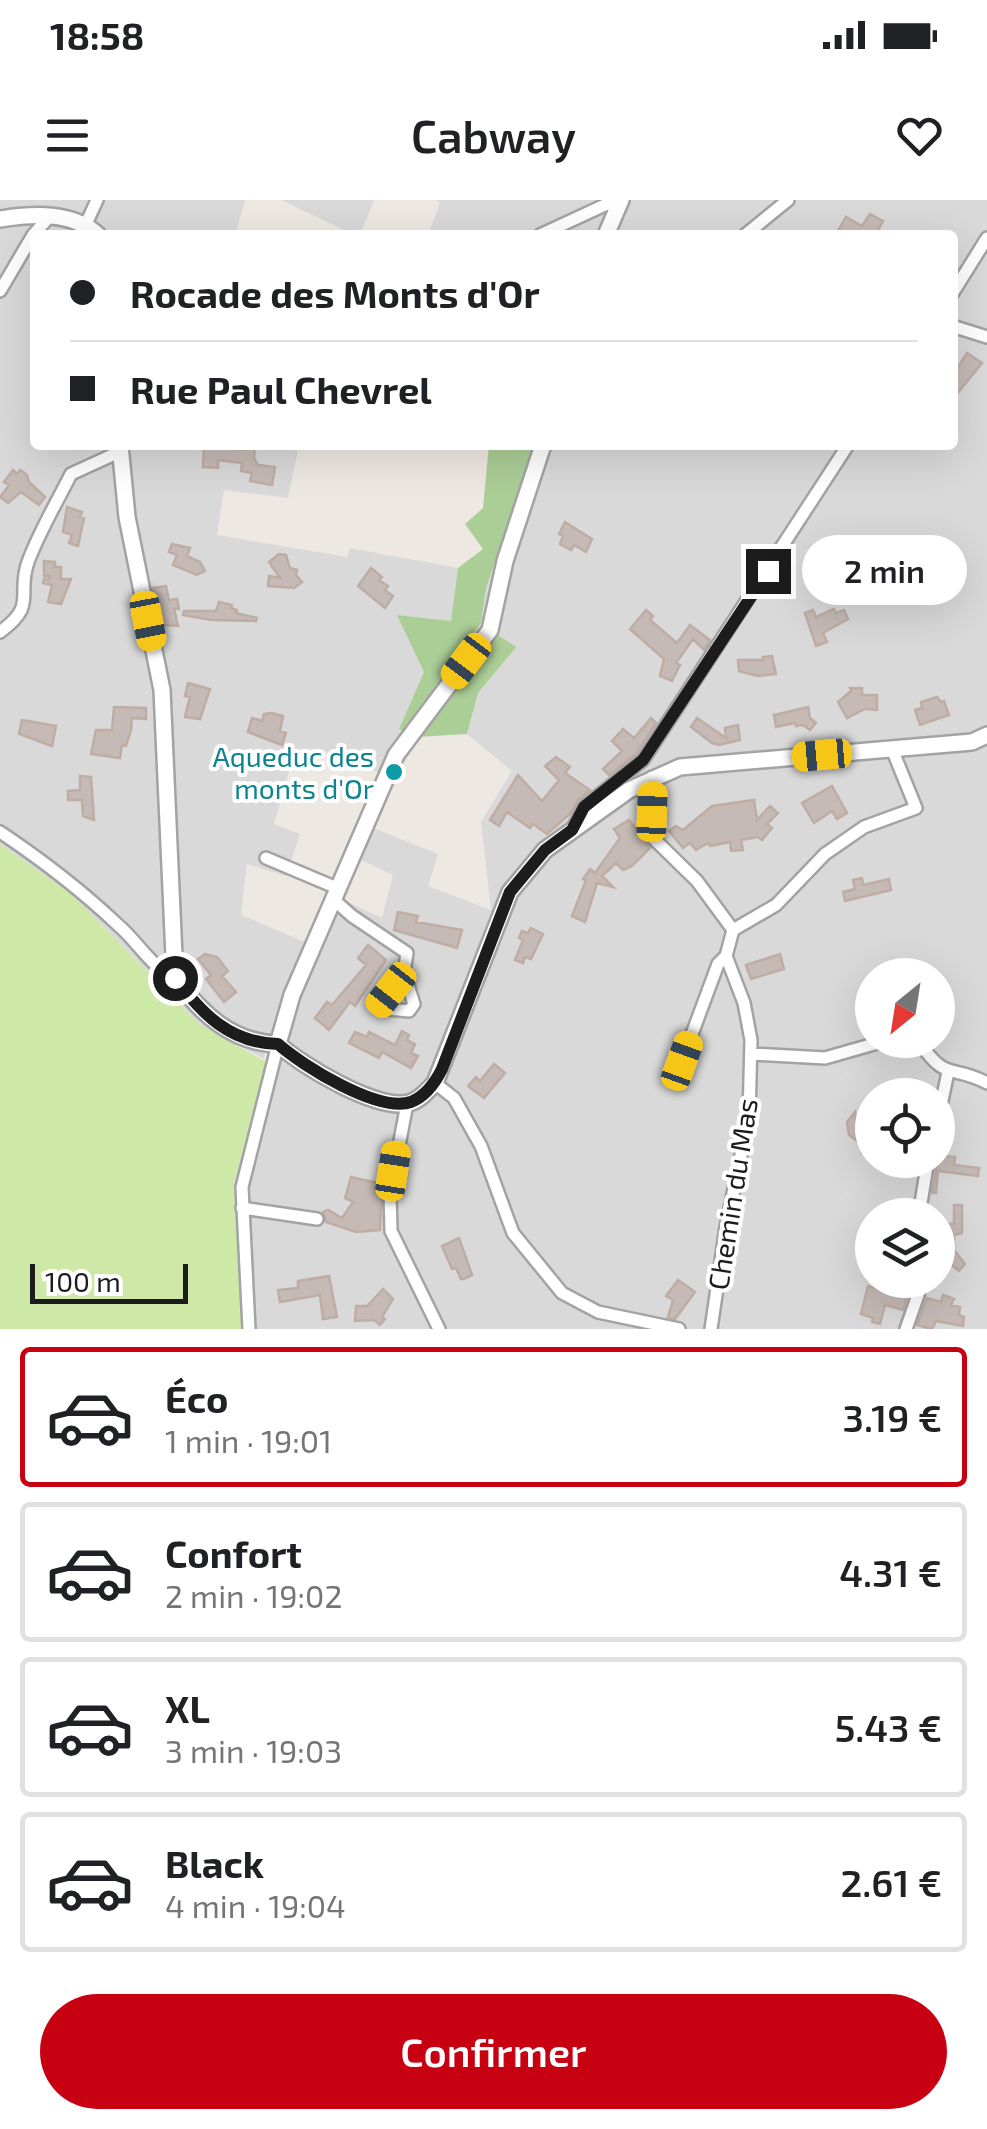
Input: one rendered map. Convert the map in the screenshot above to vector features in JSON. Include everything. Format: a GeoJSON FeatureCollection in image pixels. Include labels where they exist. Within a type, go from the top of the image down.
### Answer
{"type":"FeatureCollection","features":[{"type":"Feature","properties":{"kind":"street"},"geometry":{"type":"LineString","coordinates":[[0,219],[69,218],[92,230],[97,200]]}},
{"type":"Feature","properties":{"kind":"street"},"geometry":{"type":"LineString","coordinates":[[751,230],[788,200]]}},
{"type":"Feature","properties":{"kind":"street"},"geometry":{"type":"LineString","coordinates":[[551,230],[606,204],[619,203],[608,230]]}},
{"type":"Feature","properties":{"kind":"street"},"geometry":{"type":"LineString","coordinates":[[37,230],[50,216]]}},
{"type":"Feature","properties":{"kind":"street"},"geometry":{"type":"LineString","coordinates":[[958,284],[987,238]]}},
{"type":"Feature","properties":{"kind":"street"},"geometry":{"type":"LineString","coordinates":[[0,291],[30,240]]}},
{"type":"Feature","properties":{"kind":"street"},"geometry":{"type":"LineString","coordinates":[[958,328],[987,337]]}},
{"type":"Feature","properties":{"kind":"street"},"geometry":{"type":"LineString","coordinates":[[0,632],[17,620],[25,604],[27,566],[70,474],[117,450]]}},
{"type":"Feature","properties":{"kind":"street"},"geometry":{"type":"LineString","coordinates":[[119,450],[126,517],[162,690],[175,978]]}},
{"type":"Feature","properties":{"kind":"street"},"geometry":{"type":"LineString","coordinates":[[250,1329],[242,1208],[244,1170],[292,995],[396,755],[490,630],[505,560],[541,450]]}},
{"type":"Feature","properties":{"kind":"street"},"geometry":{"type":"LineString","coordinates":[[572,830],[584,807],[643,760],[845,450]]}},
{"type":"Feature","properties":{"kind":"street"},"geometry":{"type":"LineString","coordinates":[[0,832],[69,880],[130,935],[160,971],[175,978],[202,1014],[259,1044],[278,1044],[296,1061],[380,1102],[407,1104],[435,1084],[510,892],[545,850],[652,777],[680,767],[972,742],[987,736]]}},
{"type":"Feature","properties":{"kind":"street"},"geometry":{"type":"LineString","coordinates":[[682,1061],[733,930],[776,904],[825,854],[864,827],[916,808],[892,749]]}},
{"type":"Feature","properties":{"kind":"street"},"geometry":{"type":"LineString","coordinates":[[652,777],[651,836],[697,881],[733,930]]}},
{"type":"Feature","properties":{"kind":"street"},"geometry":{"type":"LineString","coordinates":[[266,858],[335,893],[352,916],[407,953],[404,973]]}},
{"type":"Feature","properties":{"kind":"street"},"geometry":{"type":"LineString","coordinates":[[325,917],[352,916]]}},
{"type":"Feature","properties":{"kind":"street","name":"Chemin du Mas"},"geometry":{"type":"LineString","coordinates":[[711,1329],[748,1118],[751,1054],[744,1003],[726,956]]}},
{"type":"Feature","properties":{"kind":"street"},"geometry":{"type":"LineString","coordinates":[[751,1054],[825,1058],[855,1049]]}},
{"type":"Feature","properties":{"kind":"street"},"geometry":{"type":"LineString","coordinates":[[929,1058],[948,1072],[987,1083]]}},
{"type":"Feature","properties":{"kind":"street"},"geometry":{"type":"LineString","coordinates":[[947,1078],[948,1072]]}},
{"type":"Feature","properties":{"kind":"street"},"geometry":{"type":"LineString","coordinates":[[435,1084],[454,1098],[482,1146],[513,1233],[562,1293],[598,1312],[679,1329]]}},
{"type":"Feature","properties":{"kind":"street"},"geometry":{"type":"LineString","coordinates":[[407,1104],[390,1192],[391,1231],[440,1329]]}},
{"type":"Feature","properties":{"kind":"street"},"geometry":{"type":"LineString","coordinates":[[242,1208],[317,1219]]}},
{"type":"Feature","properties":{"kind":"street"},"geometry":{"type":"LineString","coordinates":[[906,1329],[917,1298]]}},
{"type":"Feature","properties":{"kind":"shaded area"},"geometry":{"type":"Polygon","coordinates":[[[0,200],[245,200],[236,230],[30,230],[30,450],[298,450],[288,498],[224,490],[217,535],[347,557],[350,548],[458,568],[451,621],[398,615],[424,672],[399,729],[416,737],[397,779],[322,751],[305,759],[293,758],[274,824],[300,834],[286,876],[247,864],[241,915],[307,943],[269,1027],[331,894],[382,918],[393,875],[344,852],[358,822],[438,854],[428,886],[491,910],[481,822],[512,771],[467,734],[478,693],[515,647],[481,623],[486,589],[531,450],[958,450],[958,230],[430,230],[440,203],[436,200],[987,200],[987,1329],[243,1329],[234,1182],[266,1062],[269,1029],[264,1059],[199,1024],[70,893],[0,844],[0,200]]]}},
{"type":"Feature","properties":{"kind":"shaded area"},"geometry":{"type":"Polygon","coordinates":[[[281,200],[374,200],[362,230],[344,230],[281,200]]]}},
{"type":"Feature","properties":{"kind":"green space"},"geometry":{"type":"Polygon","coordinates":[[[489,450],[531,450],[486,589],[481,623],[405,732],[399,729],[424,672],[397,615],[451,621],[458,568],[483,549],[465,524],[483,508],[489,450]]]}},
{"type":"Feature","properties":{"kind":"green space"},"geometry":{"type":"Polygon","coordinates":[[[496,634],[516,647],[478,693],[467,734],[416,737],[496,634]]]}},
{"type":"Feature","properties":{"kind":"green space"},"geometry":{"type":"Polygon","coordinates":[[[0,844],[70,893],[199,1024],[266,1062],[234,1182],[243,1329],[0,1329],[0,844]]]}},
{"type":"Feature","properties":{"kind":"building"},"geometry":{"type":"Polygon","coordinates":[[[870,214],[883,221],[878,230],[839,230],[846,217],[862,226],[870,214]]]}},
{"type":"Feature","properties":{"kind":"building"},"geometry":{"type":"Polygon","coordinates":[[[967,353],[982,363],[958,393],[958,367],[967,353]]]}},
{"type":"Feature","properties":{"kind":"building"},"geometry":{"type":"Polygon","coordinates":[[[204,450],[255,450],[258,465],[275,467],[272,485],[250,481],[252,473],[241,471],[242,463],[218,460],[218,468],[203,467],[204,450]]]}},
{"type":"Feature","properties":{"kind":"building"},"geometry":{"type":"Polygon","coordinates":[[[13,470],[27,475],[45,497],[39,505],[21,492],[8,503],[0,497],[13,470]]]}},
{"type":"Feature","properties":{"kind":"building"},"geometry":{"type":"Polygon","coordinates":[[[67,507],[82,512],[80,517],[84,518],[78,546],[69,543],[72,535],[63,532],[67,507]]]}},
{"type":"Feature","properties":{"kind":"building"},"geometry":{"type":"Polygon","coordinates":[[[565,522],[592,539],[586,552],[574,545],[571,550],[560,544],[563,536],[559,534],[565,522]]]}},
{"type":"Feature","properties":{"kind":"building"},"geometry":{"type":"Polygon","coordinates":[[[172,544],[190,548],[187,556],[200,562],[205,571],[197,575],[173,565],[177,555],[169,552],[172,544]]]}},
{"type":"Feature","properties":{"kind":"building"},"geometry":{"type":"Polygon","coordinates":[[[279,554],[286,555],[290,568],[297,570],[302,582],[294,588],[268,586],[269,576],[280,578],[269,562],[279,554]]]}},
{"type":"Feature","properties":{"kind":"building"},"geometry":{"type":"Polygon","coordinates":[[[44,561],[61,567],[61,579],[71,579],[61,604],[48,602],[52,585],[43,583],[49,579],[44,576],[44,561]]]}},
{"type":"Feature","properties":{"kind":"building"},"geometry":{"type":"Polygon","coordinates":[[[371,568],[382,577],[379,580],[393,596],[385,608],[358,586],[371,568]]]}},
{"type":"Feature","properties":{"kind":"building"},"geometry":{"type":"Polygon","coordinates":[[[166,586],[169,600],[177,599],[179,609],[174,609],[178,626],[163,625],[157,608],[153,588],[166,586]]]}},
{"type":"Feature","properties":{"kind":"building"},"geometry":{"type":"Polygon","coordinates":[[[219,602],[232,605],[236,613],[257,618],[256,621],[183,615],[184,611],[216,611],[219,602]]]}},
{"type":"Feature","properties":{"kind":"building"},"geometry":{"type":"Polygon","coordinates":[[[834,609],[836,613],[844,610],[848,619],[823,633],[827,642],[816,646],[805,613],[813,610],[816,617],[834,609]]]}},
{"type":"Feature","properties":{"kind":"building"},"geometry":{"type":"Polygon","coordinates":[[[646,610],[653,616],[650,620],[677,643],[690,625],[710,640],[704,650],[693,639],[676,663],[680,665],[672,681],[660,676],[664,659],[630,629],[646,610]]]}},
{"type":"Feature","properties":{"kind":"building"},"geometry":{"type":"Polygon","coordinates":[[[772,656],[776,674],[758,676],[739,671],[738,660],[772,656]]]}},
{"type":"Feature","properties":{"kind":"building"},"geometry":{"type":"Polygon","coordinates":[[[188,683],[210,689],[200,719],[185,717],[190,697],[185,696],[188,683]]]}},
{"type":"Feature","properties":{"kind":"building"},"geometry":{"type":"Polygon","coordinates":[[[850,688],[862,688],[862,695],[877,695],[877,710],[865,709],[847,718],[838,702],[850,688]]]}},
{"type":"Feature","properties":{"kind":"building"},"geometry":{"type":"Polygon","coordinates":[[[937,697],[944,701],[949,715],[920,725],[915,710],[922,708],[921,702],[937,697]]]}},
{"type":"Feature","properties":{"kind":"building"},"geometry":{"type":"Polygon","coordinates":[[[114,707],[146,708],[146,719],[132,718],[120,758],[91,754],[96,730],[112,730],[114,707]]]}},
{"type":"Feature","properties":{"kind":"building"},"geometry":{"type":"Polygon","coordinates":[[[808,707],[810,718],[816,723],[810,730],[795,723],[776,727],[774,715],[808,707]]]}},
{"type":"Feature","properties":{"kind":"building"},"geometry":{"type":"Polygon","coordinates":[[[264,714],[283,716],[280,731],[286,733],[282,745],[248,732],[252,718],[262,721],[264,714]]]}},
{"type":"Feature","properties":{"kind":"building"},"geometry":{"type":"Polygon","coordinates":[[[651,718],[656,723],[636,754],[609,775],[603,769],[622,751],[612,741],[623,729],[634,738],[651,718]]]}},
{"type":"Feature","properties":{"kind":"building"},"geometry":{"type":"Polygon","coordinates":[[[697,718],[726,738],[725,728],[738,725],[740,740],[712,743],[691,727],[697,718]]]}},
{"type":"Feature","properties":{"kind":"building"},"geometry":{"type":"Polygon","coordinates":[[[22,720],[56,726],[52,746],[19,734],[22,720]]]}},
{"type":"Feature","properties":{"kind":"building"},"geometry":{"type":"Polygon","coordinates":[[[556,757],[570,767],[565,773],[590,790],[570,814],[547,834],[507,812],[499,826],[490,820],[518,775],[542,801],[559,780],[545,766],[556,757]]]}},
{"type":"Feature","properties":{"kind":"building"},"geometry":{"type":"Polygon","coordinates":[[[80,776],[91,777],[94,820],[83,816],[82,800],[68,800],[68,791],[80,790],[80,776]]]}},
{"type":"Feature","properties":{"kind":"building"},"geometry":{"type":"Polygon","coordinates":[[[832,786],[847,813],[837,819],[832,811],[814,823],[802,803],[832,786]]]}},
{"type":"Feature","properties":{"kind":"building"},"geometry":{"type":"Polygon","coordinates":[[[754,800],[757,820],[770,806],[778,813],[767,824],[772,828],[762,840],[741,840],[743,850],[731,851],[730,842],[710,846],[708,843],[696,850],[690,843],[683,848],[669,831],[676,826],[683,830],[712,806],[754,800]]]}},
{"type":"Feature","properties":{"kind":"building"},"geometry":{"type":"Polygon","coordinates":[[[629,820],[650,848],[632,866],[623,870],[616,863],[602,876],[613,887],[597,883],[585,922],[572,916],[586,880],[583,879],[590,869],[595,873],[620,838],[614,829],[629,820]]]}},
{"type":"Feature","properties":{"kind":"building"},"geometry":{"type":"Polygon","coordinates":[[[862,878],[863,885],[889,879],[891,890],[845,901],[843,892],[855,889],[853,880],[862,878]]]}},
{"type":"Feature","properties":{"kind":"building"},"geometry":{"type":"Polygon","coordinates":[[[398,912],[418,916],[416,922],[462,930],[457,948],[394,930],[398,912]]]}},
{"type":"Feature","properties":{"kind":"building"},"geometry":{"type":"Polygon","coordinates":[[[531,928],[543,934],[531,959],[525,957],[523,963],[515,960],[523,940],[519,938],[522,931],[528,933],[531,928]]]}},
{"type":"Feature","properties":{"kind":"building"},"geometry":{"type":"Polygon","coordinates":[[[368,945],[386,960],[355,1006],[350,1002],[329,1030],[315,1018],[327,1002],[332,1005],[366,965],[358,958],[368,945]]]}},
{"type":"Feature","properties":{"kind":"building"},"geometry":{"type":"Polygon","coordinates":[[[205,954],[217,957],[228,971],[222,976],[236,992],[224,1002],[206,979],[211,975],[198,959],[205,954]]]}},
{"type":"Feature","properties":{"kind":"building"},"geometry":{"type":"Polygon","coordinates":[[[780,954],[784,969],[751,979],[746,965],[780,954]]]}},
{"type":"Feature","properties":{"kind":"building"},"geometry":{"type":"Polygon","coordinates":[[[402,1031],[415,1044],[411,1053],[418,1056],[411,1068],[382,1052],[379,1058],[349,1043],[355,1032],[367,1037],[369,1032],[395,1045],[402,1031]]]}},
{"type":"Feature","properties":{"kind":"building"},"geometry":{"type":"Polygon","coordinates":[[[494,1064],[505,1073],[484,1098],[468,1086],[476,1077],[480,1081],[494,1064]]]}},
{"type":"Feature","properties":{"kind":"building"},"geometry":{"type":"Polygon","coordinates":[[[855,1112],[855,1139],[849,1135],[847,1122],[855,1112]]]}},
{"type":"Feature","properties":{"kind":"building"},"geometry":{"type":"Polygon","coordinates":[[[955,1165],[979,1168],[978,1176],[955,1173],[955,1165]]]}},
{"type":"Feature","properties":{"kind":"building"},"geometry":{"type":"Polygon","coordinates":[[[351,1177],[382,1184],[380,1230],[356,1232],[326,1222],[323,1212],[328,1210],[342,1218],[353,1202],[345,1198],[351,1177]]]}},
{"type":"Feature","properties":{"kind":"building"},"geometry":{"type":"Polygon","coordinates":[[[955,1205],[962,1205],[962,1233],[955,1235],[955,1205]]]}},
{"type":"Feature","properties":{"kind":"building"},"geometry":{"type":"Polygon","coordinates":[[[459,1238],[472,1275],[464,1279],[456,1268],[452,1269],[442,1246],[459,1238]]]}},
{"type":"Feature","properties":{"kind":"building"},"geometry":{"type":"Polygon","coordinates":[[[955,1251],[965,1264],[959,1271],[955,1268],[955,1251]]]}},
{"type":"Feature","properties":{"kind":"building"},"geometry":{"type":"Polygon","coordinates":[[[329,1276],[337,1317],[323,1319],[320,1295],[280,1302],[278,1290],[298,1288],[298,1281],[329,1276]]]}},
{"type":"Feature","properties":{"kind":"building"},"geometry":{"type":"Polygon","coordinates":[[[678,1280],[695,1292],[675,1319],[668,1317],[673,1300],[666,1296],[678,1280]]]}},
{"type":"Feature","properties":{"kind":"building"},"geometry":{"type":"Polygon","coordinates":[[[383,1289],[393,1299],[380,1325],[374,1320],[355,1321],[356,1306],[367,1306],[383,1289]]]}},
{"type":"Feature","properties":{"kind":"building"},"geometry":{"type":"Polygon","coordinates":[[[865,1298],[907,1298],[903,1310],[885,1305],[880,1324],[861,1314],[865,1298]]]}},
{"type":"Feature","properties":{"kind":"building"},"geometry":{"type":"Polygon","coordinates":[[[927,1298],[941,1302],[942,1298],[954,1299],[951,1305],[960,1307],[963,1326],[936,1321],[932,1329],[917,1325],[927,1298]]]}},
{"type":"Feature","properties":{"kind":"place","name":"Aqueduc des monts d'Or"},"geometry":{"type":"Point","coordinates":[394,772]}},
{"type":"Feature","properties":{"kind":"route"},"geometry":{"type":"LineString","coordinates":[[175,978],[202,1014],[259,1044],[278,1044],[296,1061],[380,1102],[407,1104],[421,1097],[435,1084],[442,1069],[510,892],[545,850],[572,830],[584,807],[643,760],[768,571]]}}]}
